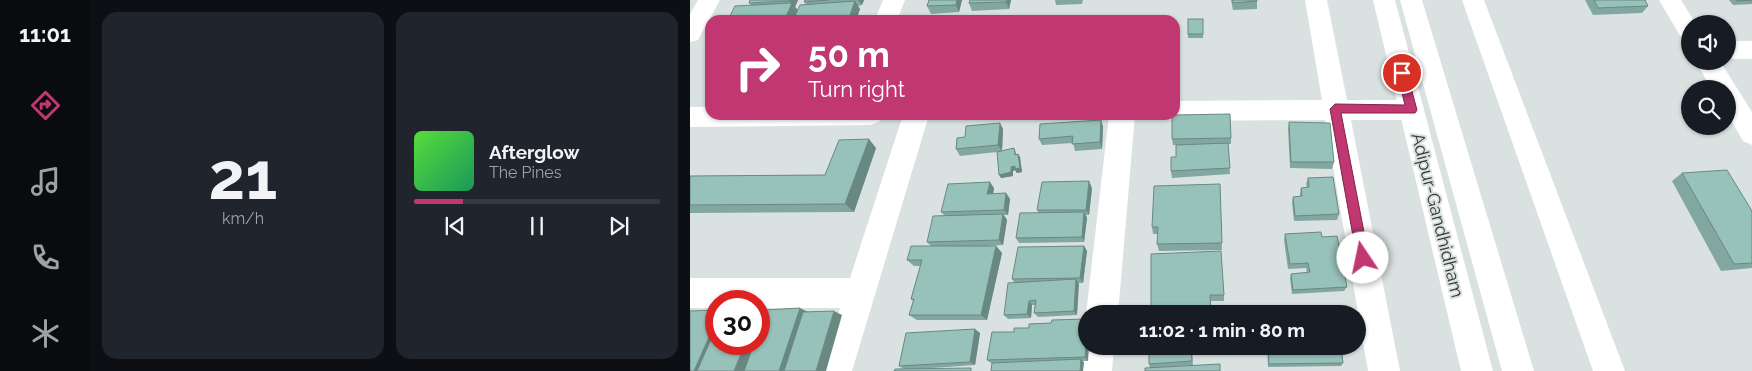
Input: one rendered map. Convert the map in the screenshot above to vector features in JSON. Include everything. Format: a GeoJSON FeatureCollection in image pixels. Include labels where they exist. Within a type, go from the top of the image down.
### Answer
{"type":"FeatureCollection","features":[{"type":"Feature","properties":{"kind":"street"},"geometry":{"type":"LineString","coordinates":[[690,34],[709,0]]}},
{"type":"Feature","properties":{"kind":"street"},"geometry":{"type":"LineString","coordinates":[[888,15],[894,0]]}},
{"type":"Feature","properties":{"kind":"street"},"geometry":{"type":"LineString","coordinates":[[1316,0],[1384,371]]}},
{"type":"Feature","properties":{"kind":"street","name":"Adipur-Gandhidham"},"geometry":{"type":"LineString","coordinates":[[1384,0],[1477,371]]}},
{"type":"Feature","properties":{"kind":"street"},"geometry":{"type":"LineString","coordinates":[[1411,0],[1518,371]]}},
{"type":"Feature","properties":{"kind":"street"},"geometry":{"type":"LineString","coordinates":[[1474,0],[1609,371]]}},
{"type":"Feature","properties":{"kind":"street"},"geometry":{"type":"LineString","coordinates":[[1670,0],[1681,18]]}},
{"type":"Feature","properties":{"kind":"street"},"geometry":{"type":"LineString","coordinates":[[1736,50],[1752,50]]}},
{"type":"Feature","properties":{"kind":"street"},"geometry":{"type":"LineString","coordinates":[[1736,107],[1752,134]]}},
{"type":"Feature","properties":{"kind":"street"},"geometry":{"type":"LineString","coordinates":[[1180,111],[1412,110]]}},
{"type":"Feature","properties":{"kind":"street"},"geometry":{"type":"LineString","coordinates":[[690,117],[705,117]]}},
{"type":"Feature","properties":{"kind":"street"},"geometry":{"type":"LineString","coordinates":[[836,371],[914,120]]}},
{"type":"Feature","properties":{"kind":"street"},"geometry":{"type":"LineString","coordinates":[[1103,305],[1121,120]]}},
{"type":"Feature","properties":{"kind":"street"},"geometry":{"type":"LineString","coordinates":[[690,293],[859,293]]}},
{"type":"Feature","properties":{"kind":"street"},"geometry":{"type":"LineString","coordinates":[[1096,371],[1097,355]]}},
{"type":"Feature","properties":{"kind":"building"},"geometry":{"type":"Polygon","coordinates":[[[750,0],[789,0],[789,1],[749,3],[750,0]]]}},
{"type":"Feature","properties":{"kind":"building"},"geometry":{"type":"Polygon","coordinates":[[[805,0],[828,0],[804,2],[805,0]]]}},
{"type":"Feature","properties":{"kind":"building"},"geometry":{"type":"Polygon","coordinates":[[[929,0],[957,0],[956,5],[927,6],[929,0]]]}},
{"type":"Feature","properties":{"kind":"building"},"geometry":{"type":"Polygon","coordinates":[[[970,0],[1007,0],[1006,2],[969,3],[970,0]]]}},
{"type":"Feature","properties":{"kind":"building"},"geometry":{"type":"Polygon","coordinates":[[[1233,0],[1257,0],[1257,1],[1233,3],[1233,0]]]}},
{"type":"Feature","properties":{"kind":"building"},"geometry":{"type":"Polygon","coordinates":[[[1594,0],[1645,0],[1648,6],[1598,8],[1594,0]]]}},
{"type":"Feature","properties":{"kind":"building"},"geometry":{"type":"Polygon","coordinates":[[[855,1],[850,15],[795,15],[800,5],[855,1]]]}},
{"type":"Feature","properties":{"kind":"building"},"geometry":{"type":"Polygon","coordinates":[[[792,3],[787,15],[730,15],[735,6],[792,3]]]}},
{"type":"Feature","properties":{"kind":"building"},"geometry":{"type":"Polygon","coordinates":[[[1188,19],[1203,19],[1203,34],[1188,34],[1188,19]]]}},
{"type":"Feature","properties":{"kind":"building"},"geometry":{"type":"Polygon","coordinates":[[[1230,114],[1231,138],[1172,139],[1172,120],[1180,120],[1180,115],[1230,114]]]}},
{"type":"Feature","properties":{"kind":"building"},"geometry":{"type":"Polygon","coordinates":[[[1101,120],[1100,142],[1072,144],[1073,136],[1039,139],[1040,124],[1101,120]]]}},
{"type":"Feature","properties":{"kind":"building"},"geometry":{"type":"Polygon","coordinates":[[[1289,122],[1330,123],[1334,162],[1291,162],[1289,122]]]}},
{"type":"Feature","properties":{"kind":"building"},"geometry":{"type":"Polygon","coordinates":[[[1000,123],[998,145],[956,149],[957,138],[965,137],[966,126],[1000,123]]]}},
{"type":"Feature","properties":{"kind":"building"},"geometry":{"type":"Polygon","coordinates":[[[869,139],[845,204],[690,205],[690,176],[825,175],[839,140],[869,139]]]}},
{"type":"Feature","properties":{"kind":"building"},"geometry":{"type":"Polygon","coordinates":[[[1228,143],[1230,168],[1171,171],[1171,157],[1176,157],[1176,145],[1228,143]]]}},
{"type":"Feature","properties":{"kind":"building"},"geometry":{"type":"Polygon","coordinates":[[[1014,148],[1015,155],[1018,154],[1020,168],[1015,169],[1015,166],[1011,167],[1011,172],[999,175],[997,152],[1014,148]]]}},
{"type":"Feature","properties":{"kind":"building"},"geometry":{"type":"Polygon","coordinates":[[[1727,170],[1752,211],[1752,263],[1734,264],[1682,173],[1727,170]]]}},
{"type":"Feature","properties":{"kind":"building"},"geometry":{"type":"Polygon","coordinates":[[[1333,177],[1339,214],[1295,216],[1293,197],[1302,196],[1301,188],[1309,187],[1308,178],[1333,177]]]}},
{"type":"Feature","properties":{"kind":"building"},"geometry":{"type":"Polygon","coordinates":[[[1089,181],[1086,210],[1037,210],[1042,182],[1089,181]]]}},
{"type":"Feature","properties":{"kind":"building"},"geometry":{"type":"Polygon","coordinates":[[[990,182],[987,194],[1006,193],[1004,210],[941,212],[948,184],[990,182]]]}},
{"type":"Feature","properties":{"kind":"building"},"geometry":{"type":"Polygon","coordinates":[[[1220,184],[1222,243],[1157,244],[1158,227],[1152,227],[1154,186],[1220,184]]]}},
{"type":"Feature","properties":{"kind":"building"},"geometry":{"type":"Polygon","coordinates":[[[1084,212],[1082,237],[1016,238],[1020,213],[1084,212]]]}},
{"type":"Feature","properties":{"kind":"building"},"geometry":{"type":"Polygon","coordinates":[[[1003,214],[999,240],[927,242],[933,216],[1003,214]]]}},
{"type":"Feature","properties":{"kind":"building"},"geometry":{"type":"Polygon","coordinates":[[[1321,232],[1322,237],[1337,236],[1347,287],[1293,290],[1291,274],[1310,272],[1308,263],[1290,264],[1285,234],[1321,232]]]}},
{"type":"Feature","properties":{"kind":"building"},"geometry":{"type":"Polygon","coordinates":[[[911,246],[996,246],[981,315],[909,315],[914,299],[911,299],[922,260],[907,260],[911,246]]]}},
{"type":"Feature","properties":{"kind":"building"},"geometry":{"type":"Polygon","coordinates":[[[1084,246],[1080,278],[1012,279],[1018,247],[1084,246]]]}},
{"type":"Feature","properties":{"kind":"building"},"geometry":{"type":"Polygon","coordinates":[[[1221,251],[1224,295],[1210,295],[1211,305],[1151,305],[1151,254],[1221,251]]]}},
{"type":"Feature","properties":{"kind":"building"},"geometry":{"type":"Polygon","coordinates":[[[1076,279],[1074,311],[1034,313],[1036,300],[1029,301],[1027,314],[1004,315],[1008,283],[1076,279]]]}},
{"type":"Feature","properties":{"kind":"building"},"geometry":{"type":"Polygon","coordinates":[[[800,308],[779,371],[744,371],[750,355],[770,355],[770,310],[800,308]]]}},
{"type":"Feature","properties":{"kind":"building"},"geometry":{"type":"Polygon","coordinates":[[[705,310],[705,346],[694,371],[690,371],[690,311],[705,310]]]}},
{"type":"Feature","properties":{"kind":"building"},"geometry":{"type":"Polygon","coordinates":[[[834,311],[816,371],[784,371],[803,312],[834,311]]]}},
{"type":"Feature","properties":{"kind":"building"},"geometry":{"type":"Polygon","coordinates":[[[1078,319],[1078,355],[1085,355],[1085,357],[987,360],[992,332],[1014,332],[1014,328],[1029,328],[1029,324],[1051,323],[1052,320],[1078,319]]]}},
{"type":"Feature","properties":{"kind":"building"},"geometry":{"type":"Polygon","coordinates":[[[975,329],[970,362],[899,366],[906,333],[975,329]]]}},
{"type":"Feature","properties":{"kind":"building"},"geometry":{"type":"Polygon","coordinates":[[[705,353],[705,355],[741,355],[734,371],[697,371],[705,353]]]}},
{"type":"Feature","properties":{"kind":"building"},"geometry":{"type":"Polygon","coordinates":[[[1149,355],[1192,355],[1192,361],[1149,364],[1149,355]]]}},
{"type":"Feature","properties":{"kind":"building"},"geometry":{"type":"Polygon","coordinates":[[[1268,355],[1342,355],[1343,363],[1269,364],[1268,355]]]}},
{"type":"Feature","properties":{"kind":"building"},"geometry":{"type":"Polygon","coordinates":[[[1081,359],[1080,371],[991,371],[992,363],[1081,359]]]}},
{"type":"Feature","properties":{"kind":"building"},"geometry":{"type":"Polygon","coordinates":[[[1220,364],[1220,371],[1145,371],[1145,368],[1220,364]]]}},
{"type":"Feature","properties":{"kind":"building"},"geometry":{"type":"Polygon","coordinates":[[[971,368],[971,371],[894,371],[895,369],[971,368]]]}},
{"type":"Feature","properties":{"kind":"route"},"geometry":{"type":"LineString","coordinates":[[1363,258],[1335,109],[1412,110],[1402,73]]}}]}
